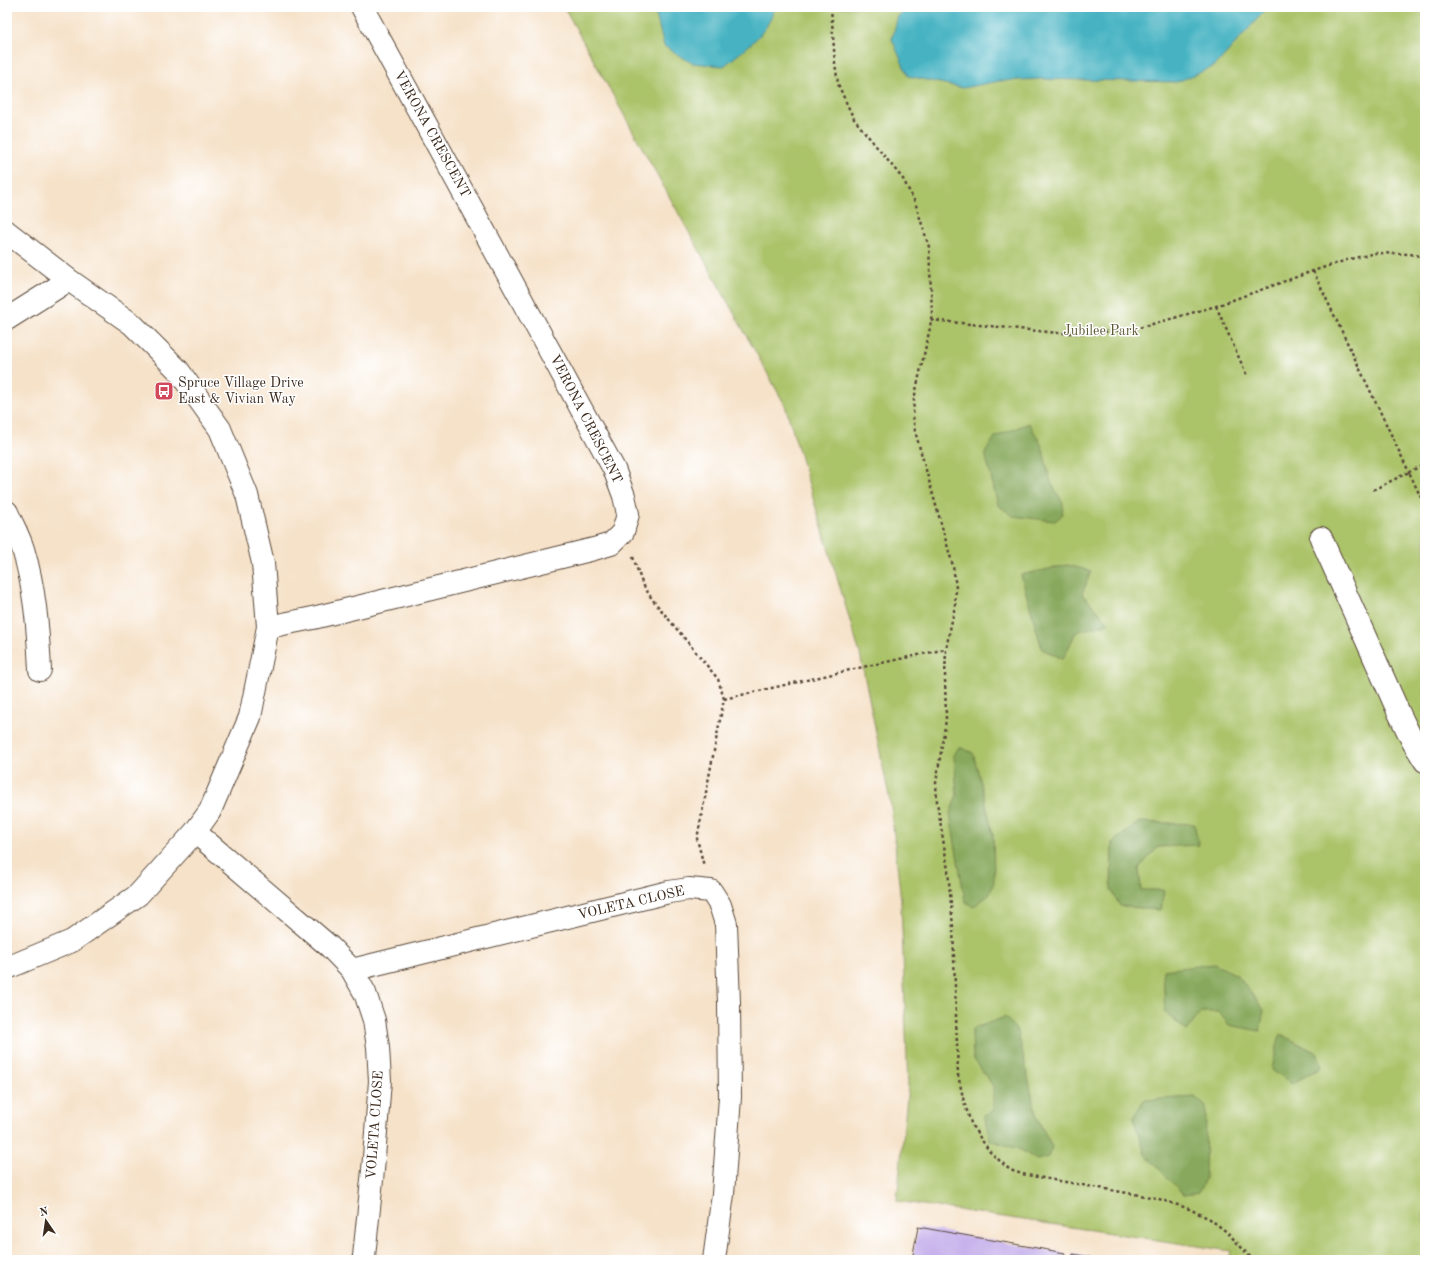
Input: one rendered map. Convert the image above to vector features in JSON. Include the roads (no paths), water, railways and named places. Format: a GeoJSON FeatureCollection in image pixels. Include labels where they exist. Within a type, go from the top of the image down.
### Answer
{"type":"FeatureCollection","features":[{"type":"Feature","properties":{"kind":"street","name":"VERONA CRESCENT"},"geometry":{"type":"LineString","coordinates":[[268,627],[313,618],[611,544],[623,532],[628,514],[624,496],[614,469],[362,7]]}},
{"type":"Feature","properties":{"kind":"street"},"geometry":{"type":"LineString","coordinates":[[7,232],[69,280],[132,324],[178,370],[220,429],[246,495],[263,563],[268,627],[250,717],[210,811],[195,832],[138,895],[72,941],[7,968]]}},
{"type":"Feature","properties":{"kind":"street"},"geometry":{"type":"LineString","coordinates":[[7,319],[69,280]]}},
{"type":"Feature","properties":{"kind":"street"},"geometry":{"type":"LineString","coordinates":[[7,512],[22,548],[32,588],[38,626],[40,670]]}},
{"type":"Feature","properties":{"kind":"street"},"geometry":{"type":"LineString","coordinates":[[1321,538],[1399,714],[1413,742],[1425,761]]}},
{"type":"Feature","properties":{"kind":"street","name":"VOLETA CLOSE"},"geometry":{"type":"LineString","coordinates":[[195,832],[330,947],[352,970],[365,993],[374,1020],[378,1047],[380,1081],[364,1256],[365,1260]]}},
{"type":"Feature","properties":{"kind":"street","name":"VOLETA CLOSE"},"geometry":{"type":"LineString","coordinates":[[352,970],[669,892],[689,889],[711,892],[720,905],[726,924],[730,1097],[723,1186],[714,1260]]}},
{"type":"Feature","properties":{"kind":"water"},"geometry":{"type":"Polygon","coordinates":[[[654,7],[774,7],[767,25],[761,33],[755,40],[724,66],[692,63],[664,46],[654,7]]]}},
{"type":"Feature","properties":{"kind":"water"},"geometry":{"type":"Polygon","coordinates":[[[912,7],[1034,7],[1044,10],[1068,7],[1268,7],[1215,66],[1177,82],[1040,79],[999,81],[963,88],[908,76],[892,39],[898,16],[912,7]]]}},
{"type":"Feature","properties":{"kind":"place","name":"Spruce Village Drive East & Vivian Way"},"geometry":{"type":"Point","coordinates":[164,391]}},
{"type":"Feature","properties":{"kind":"park label","name":"Jubilee Park"},"geometry":{"type":"Point","coordinates":[1101,331]}}]}
